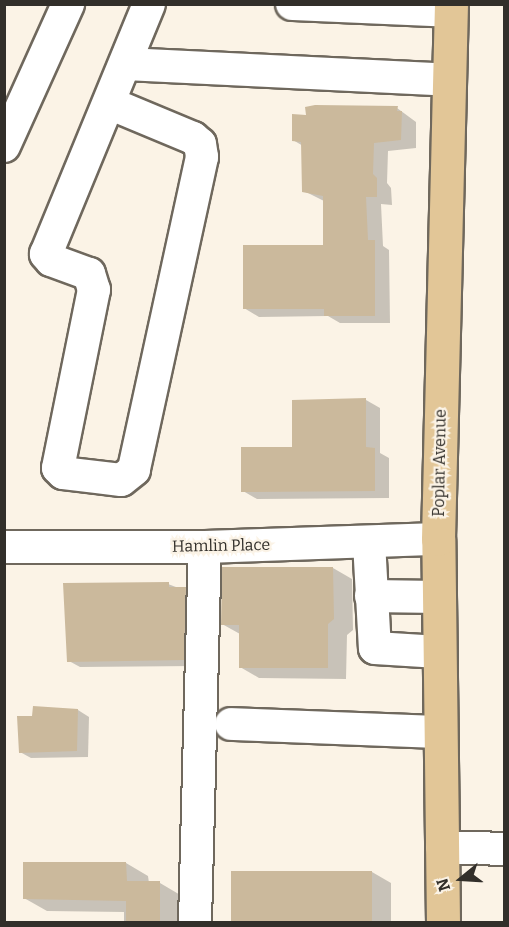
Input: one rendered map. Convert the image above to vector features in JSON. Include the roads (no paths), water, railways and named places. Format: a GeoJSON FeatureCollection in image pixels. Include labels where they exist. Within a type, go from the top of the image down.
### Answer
{"type":"FeatureCollection","features":[{"type":"Feature","properties":{"kind":"main road","name":"Poplar Avenue"},"geometry":{"type":"LineString","coordinates":[[443,922],[438,539],[451,8]]}},
{"type":"Feature","properties":{"kind":"street"},"geometry":{"type":"LineString","coordinates":[[5,145],[68,4]]}},
{"type":"Feature","properties":{"kind":"street"},"geometry":{"type":"LineString","coordinates":[[110,103],[193,138],[200,144],[202,157],[134,470],[121,480],[63,473],[58,468],[94,290],[89,274],[45,254],[110,103],[149,4]]}},
{"type":"Feature","properties":{"kind":"street"},"geometry":{"type":"LineString","coordinates":[[292,4],[451,8]]}},
{"type":"Feature","properties":{"kind":"street"},"geometry":{"type":"LineString","coordinates":[[126,64],[449,80]]}},
{"type":"Feature","properties":{"kind":"street","name":"Hamlin Place"},"geometry":{"type":"LineString","coordinates":[[4,547],[205,547],[438,539]]}},
{"type":"Feature","properties":{"kind":"street"},"geometry":{"type":"LineString","coordinates":[[369,542],[375,648],[439,652]]}},
{"type":"Feature","properties":{"kind":"street"},"geometry":{"type":"LineString","coordinates":[[195,922],[205,547]]}},
{"type":"Feature","properties":{"kind":"street"},"geometry":{"type":"LineString","coordinates":[[371,596],[439,597]]}},
{"type":"Feature","properties":{"kind":"street"},"geometry":{"type":"LineString","coordinates":[[231,724],[441,732]]}},
{"type":"Feature","properties":{"kind":"street"},"geometry":{"type":"LineString","coordinates":[[442,847],[504,849]]}}]}
